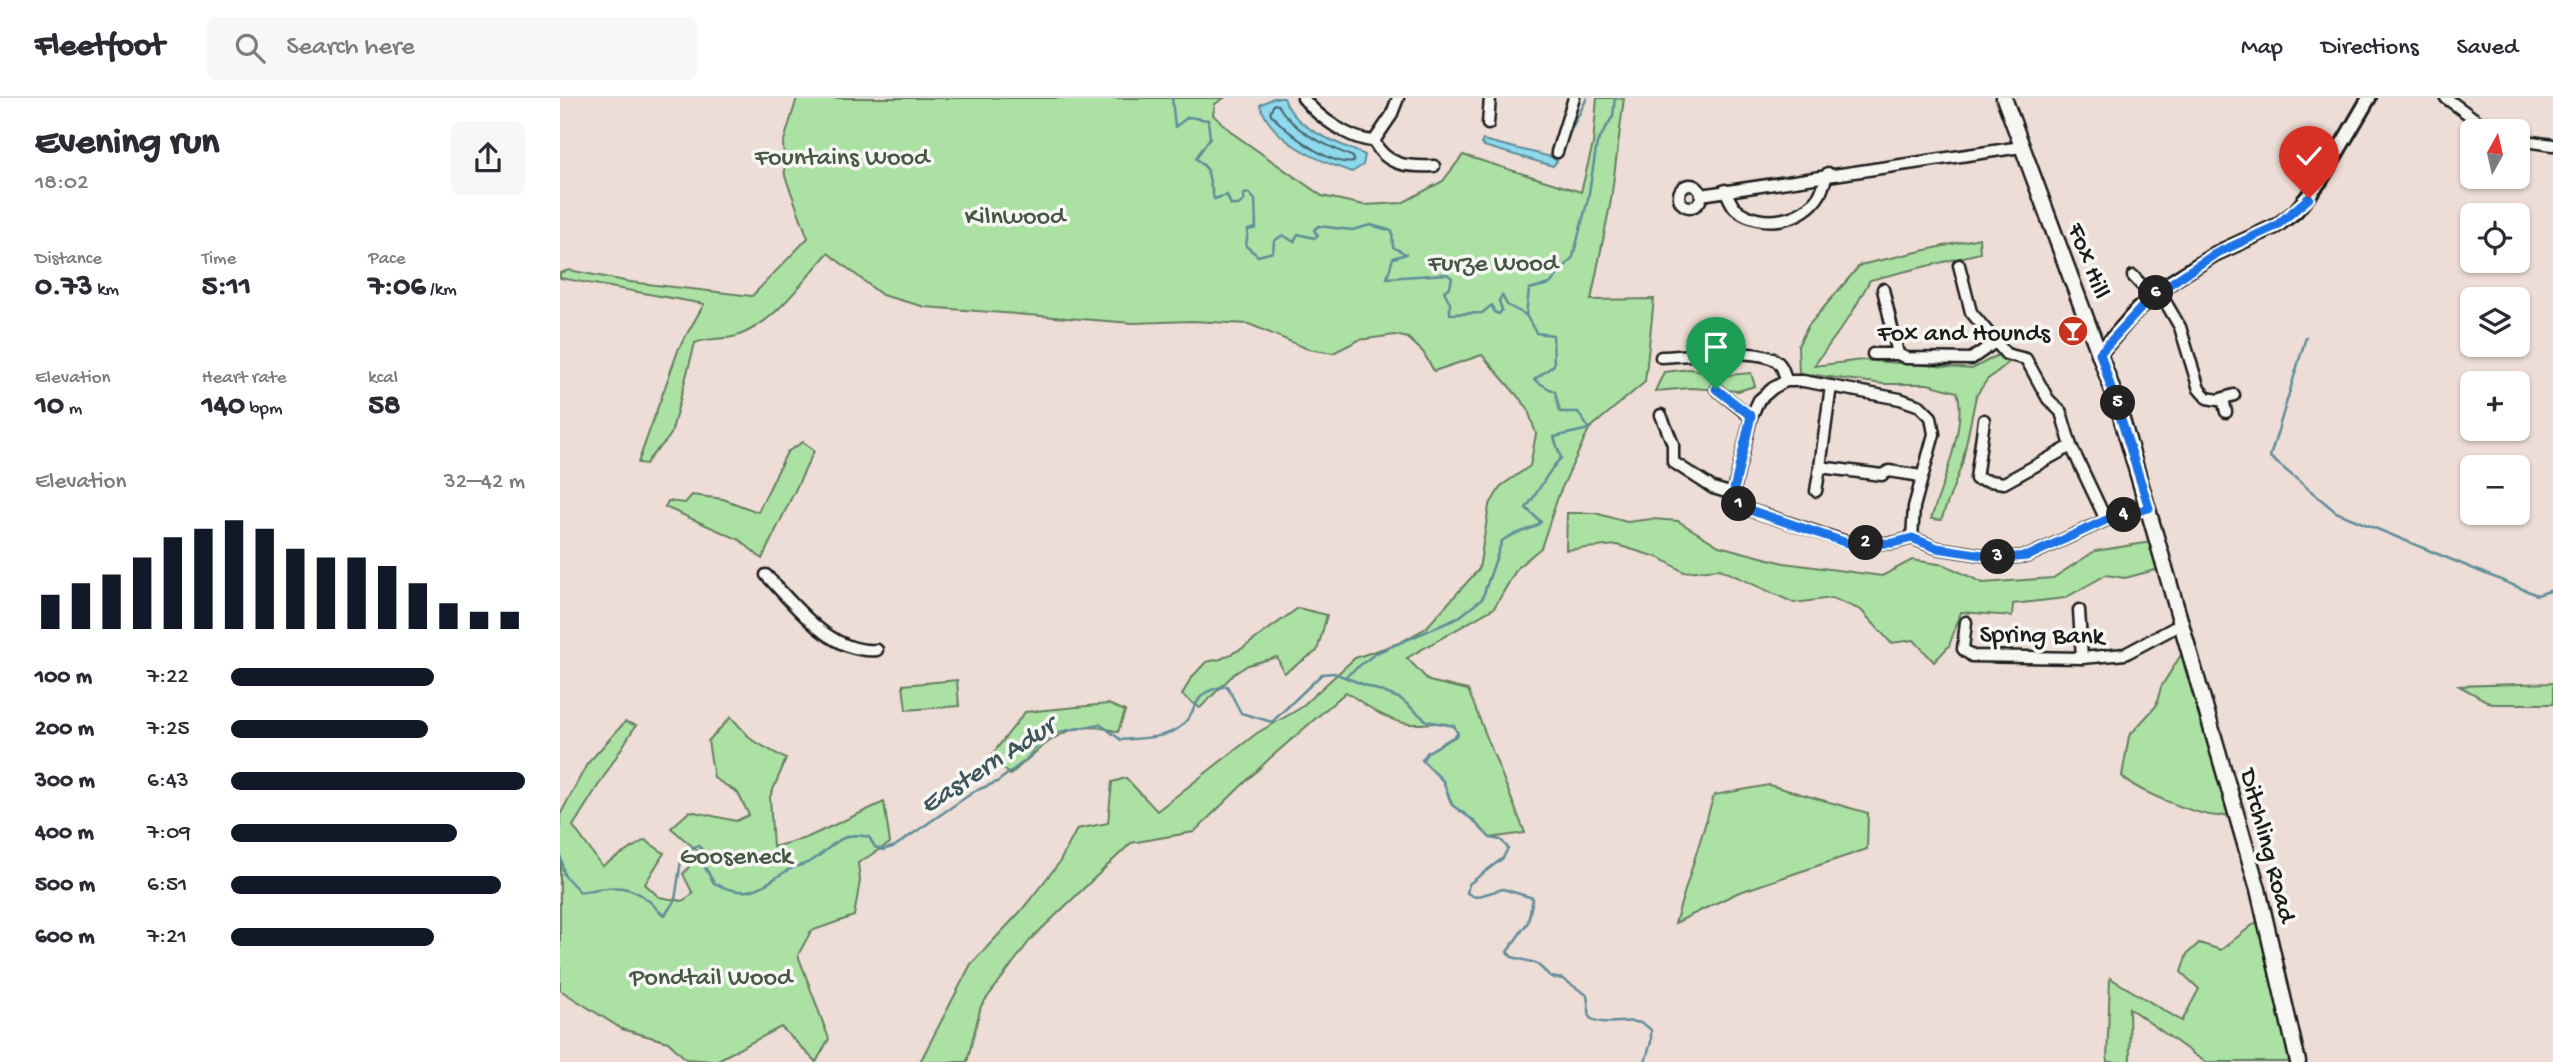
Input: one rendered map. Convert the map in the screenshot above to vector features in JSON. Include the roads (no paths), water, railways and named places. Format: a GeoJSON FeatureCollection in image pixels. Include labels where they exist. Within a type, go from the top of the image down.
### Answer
{"type":"FeatureCollection","features":[{"type":"Feature","properties":{"kind":"main road","name":"Fox Hill"},"geometry":{"type":"LineString","coordinates":[[2004,98],[2100,353],[2189,642]]}},
{"type":"Feature","properties":{"kind":"main road","name":"Ditchling Road"},"geometry":{"type":"LineString","coordinates":[[2189,642],[2258,889],[2298,1062]]}},
{"type":"Feature","properties":{"kind":"street"},"geometry":{"type":"LineString","coordinates":[[1303,98],[1310,107],[1359,140],[1374,141]]}},
{"type":"Feature","properties":{"kind":"street"},"geometry":{"type":"LineString","coordinates":[[1374,141],[1391,116],[1398,98]]}},
{"type":"Feature","properties":{"kind":"street"},"geometry":{"type":"LineString","coordinates":[[1488,124],[1490,98]]}},
{"type":"Feature","properties":{"kind":"street"},"geometry":{"type":"LineString","coordinates":[[1557,152],[1574,98]]}},
{"type":"Feature","properties":{"kind":"street"},"geometry":{"type":"LineString","coordinates":[[2100,353],[2156,294],[2215,254],[2276,226],[2295,212],[2321,180],[2369,98]]}},
{"type":"Feature","properties":{"kind":"street"},"geometry":{"type":"LineString","coordinates":[[2446,98],[2475,119]]}},
{"type":"Feature","properties":{"kind":"street"},"geometry":{"type":"LineString","coordinates":[[1374,141],[1381,155],[1396,164],[1434,166]]}},
{"type":"Feature","properties":{"kind":"street"},"geometry":{"type":"LineString","coordinates":[[2530,142],[2553,145]]}},
{"type":"Feature","properties":{"kind":"street"},"geometry":{"type":"LineString","coordinates":[[1700,195],[1828,173],[2021,147]]}},
{"type":"Feature","properties":{"kind":"street"},"geometry":{"type":"LineString","coordinates":[[1725,190],[1736,208],[1761,219],[1780,220],[1799,215],[1819,197],[1828,173]]}},
{"type":"Feature","properties":{"kind":"street"},"geometry":{"type":"LineString","coordinates":[[1959,265],[1971,312],[1994,343],[2006,354],[2026,359],[2048,400],[2062,412],[2071,446],[2106,520]]}},
{"type":"Feature","properties":{"kind":"street"},"geometry":{"type":"LineString","coordinates":[[2133,276],[2156,294],[2180,327],[2199,389],[2207,398],[2234,395]]}},
{"type":"Feature","properties":{"kind":"street"},"geometry":{"type":"LineString","coordinates":[[1883,289],[1898,354]]}},
{"type":"Feature","properties":{"kind":"street"},"geometry":{"type":"LineString","coordinates":[[1873,354],[1898,354],[1906,358],[1972,359],[1994,343]]}},
{"type":"Feature","properties":{"kind":"street"},"geometry":{"type":"LineString","coordinates":[[1661,357],[1726,354],[1773,359],[1784,369],[1786,381]]}},
{"type":"Feature","properties":{"kind":"street"},"geometry":{"type":"LineString","coordinates":[[1733,494],[1751,416],[1759,400],[1773,388],[1786,381],[1900,399],[1920,406],[1931,417],[1934,434],[1913,507],[1912,538]]}},
{"type":"Feature","properties":{"kind":"street"},"geometry":{"type":"LineString","coordinates":[[1816,491],[1831,386]]}},
{"type":"Feature","properties":{"kind":"street"},"geometry":{"type":"LineString","coordinates":[[1716,389],[1751,416]]}},
{"type":"Feature","properties":{"kind":"street"},"geometry":{"type":"LineString","coordinates":[[2223,398],[2226,412]]}},
{"type":"Feature","properties":{"kind":"street"},"geometry":{"type":"LineString","coordinates":[[1661,415],[1673,444],[1673,462],[1713,488],[1733,494],[1741,507],[1850,544],[1893,543],[1912,538],[1937,548],[2002,558],[2028,556],[2106,520],[2149,508]]}},
{"type":"Feature","properties":{"kind":"street"},"geometry":{"type":"LineString","coordinates":[[1984,420],[1976,479],[2004,483],[2071,446]]}},
{"type":"Feature","properties":{"kind":"street"},"geometry":{"type":"LineString","coordinates":[[1820,467],[1882,475],[1889,471],[1921,476]]}},
{"type":"Feature","properties":{"kind":"street"},"geometry":{"type":"LineString","coordinates":[[766,575],[829,637],[857,649],[877,650]]}},
{"type":"Feature","properties":{"kind":"street"},"geometry":{"type":"LineString","coordinates":[[2079,610],[2082,658]]}},
{"type":"Feature","properties":{"kind":"street","name":"Spring Bank"},"geometry":{"type":"LineString","coordinates":[[1966,622],[1963,649],[1972,656],[2082,658],[2125,654],[2183,623]]}},
{"type":"Feature","properties":{"kind":"water"},"geometry":{"type":"Polygon","coordinates":[[[1273,98],[1284,98],[1297,119],[1318,134],[1365,155],[1363,165],[1352,172],[1312,156],[1286,140],[1266,118],[1260,105],[1273,98]]]}},
{"type":"Feature","properties":{"kind":"water"},"geometry":{"type":"Polygon","coordinates":[[[1483,140],[1551,157],[1557,161],[1553,166],[1484,146],[1481,144],[1483,140]]]}},
{"type":"Feature","properties":{"kind":"waterway"},"geometry":{"type":"LineString","coordinates":[[1172,98],[1175,127],[1188,117],[1208,120],[1210,138],[1196,158],[1207,169],[1214,199],[1227,195],[1231,205],[1238,205],[1244,201],[1244,194],[1249,193],[1255,200],[1256,228],[1248,230],[1246,246],[1258,256],[1273,252],[1274,241],[1283,235],[1294,242],[1298,234],[1314,238],[1318,236],[1314,230],[1318,226],[1352,230],[1371,225],[1392,231],[1393,247],[1406,254],[1393,258],[1387,278],[1447,274],[1452,278],[1450,287],[1444,291],[1450,303],[1450,314],[1482,313],[1492,305],[1494,312],[1499,314],[1502,310],[1499,301],[1502,295],[1507,305],[1526,315],[1536,333],[1553,335],[1554,365],[1534,380],[1555,392],[1560,412],[1578,412],[1589,429],[1554,437],[1561,458],[1526,508],[1541,522],[1502,541],[1482,599],[1458,618],[1376,653],[1345,677]]}},
{"type":"Feature","properties":{"kind":"waterway"},"geometry":{"type":"LineString","coordinates":[[1556,160],[1587,98]]}},
{"type":"Feature","properties":{"kind":"waterway"},"geometry":{"type":"LineString","coordinates":[[1526,315],[1529,289],[1550,284],[1573,257],[1588,199],[1597,143],[1613,116],[1615,98]]}},
{"type":"Feature","properties":{"kind":"waterway"},"geometry":{"type":"LineString","coordinates":[[2306,337],[2270,457],[2336,512],[2537,595],[2553,590]]}},
{"type":"Feature","properties":{"kind":"waterway","name":"Eastern Adur"},"geometry":{"type":"LineString","coordinates":[[560,853],[564,875],[580,892],[624,888],[641,895],[665,915],[675,900],[682,854],[698,845],[703,851],[703,864],[714,883],[736,891],[754,890],[788,870],[813,860],[851,836],[869,837],[875,847],[883,850],[895,846],[975,791],[997,782],[1026,760],[1039,743],[1059,732],[1100,724],[1121,740],[1167,734],[1187,720],[1206,692],[1227,686],[1241,713],[1272,722],[1322,674],[1334,673],[1401,699],[1427,721],[1454,726],[1458,734],[1428,752],[1422,760],[1443,781],[1452,805],[1473,820],[1490,838],[1501,840],[1508,848],[1503,858],[1469,884],[1467,893],[1475,897],[1503,889],[1533,898],[1528,922],[1507,952],[1512,957],[1536,963],[1551,977],[1563,979],[1587,995],[1590,1018],[1606,1022],[1637,1022],[1651,1030],[1651,1042],[1645,1062]]}},
{"type":"Feature","properties":{"kind":"place","name":"Fox and Hounds"},"geometry":{"type":"Point","coordinates":[2073,331]}},
{"type":"Feature","properties":{"kind":"park label","name":"Fountains Wood"},"geometry":{"type":"Point","coordinates":[842,155]}},
{"type":"Feature","properties":{"kind":"park label","name":"Kilnwood"},"geometry":{"type":"Point","coordinates":[1015,214]}},
{"type":"Feature","properties":{"kind":"park label","name":"Furze Wood"},"geometry":{"type":"Point","coordinates":[1493,261]}},
{"type":"Feature","properties":{"kind":"park label","name":"Gooseneck"},"geometry":{"type":"Point","coordinates":[736,854]}},
{"type":"Feature","properties":{"kind":"park label","name":"Pondtail Wood"},"geometry":{"type":"Point","coordinates":[711,975]}}]}
